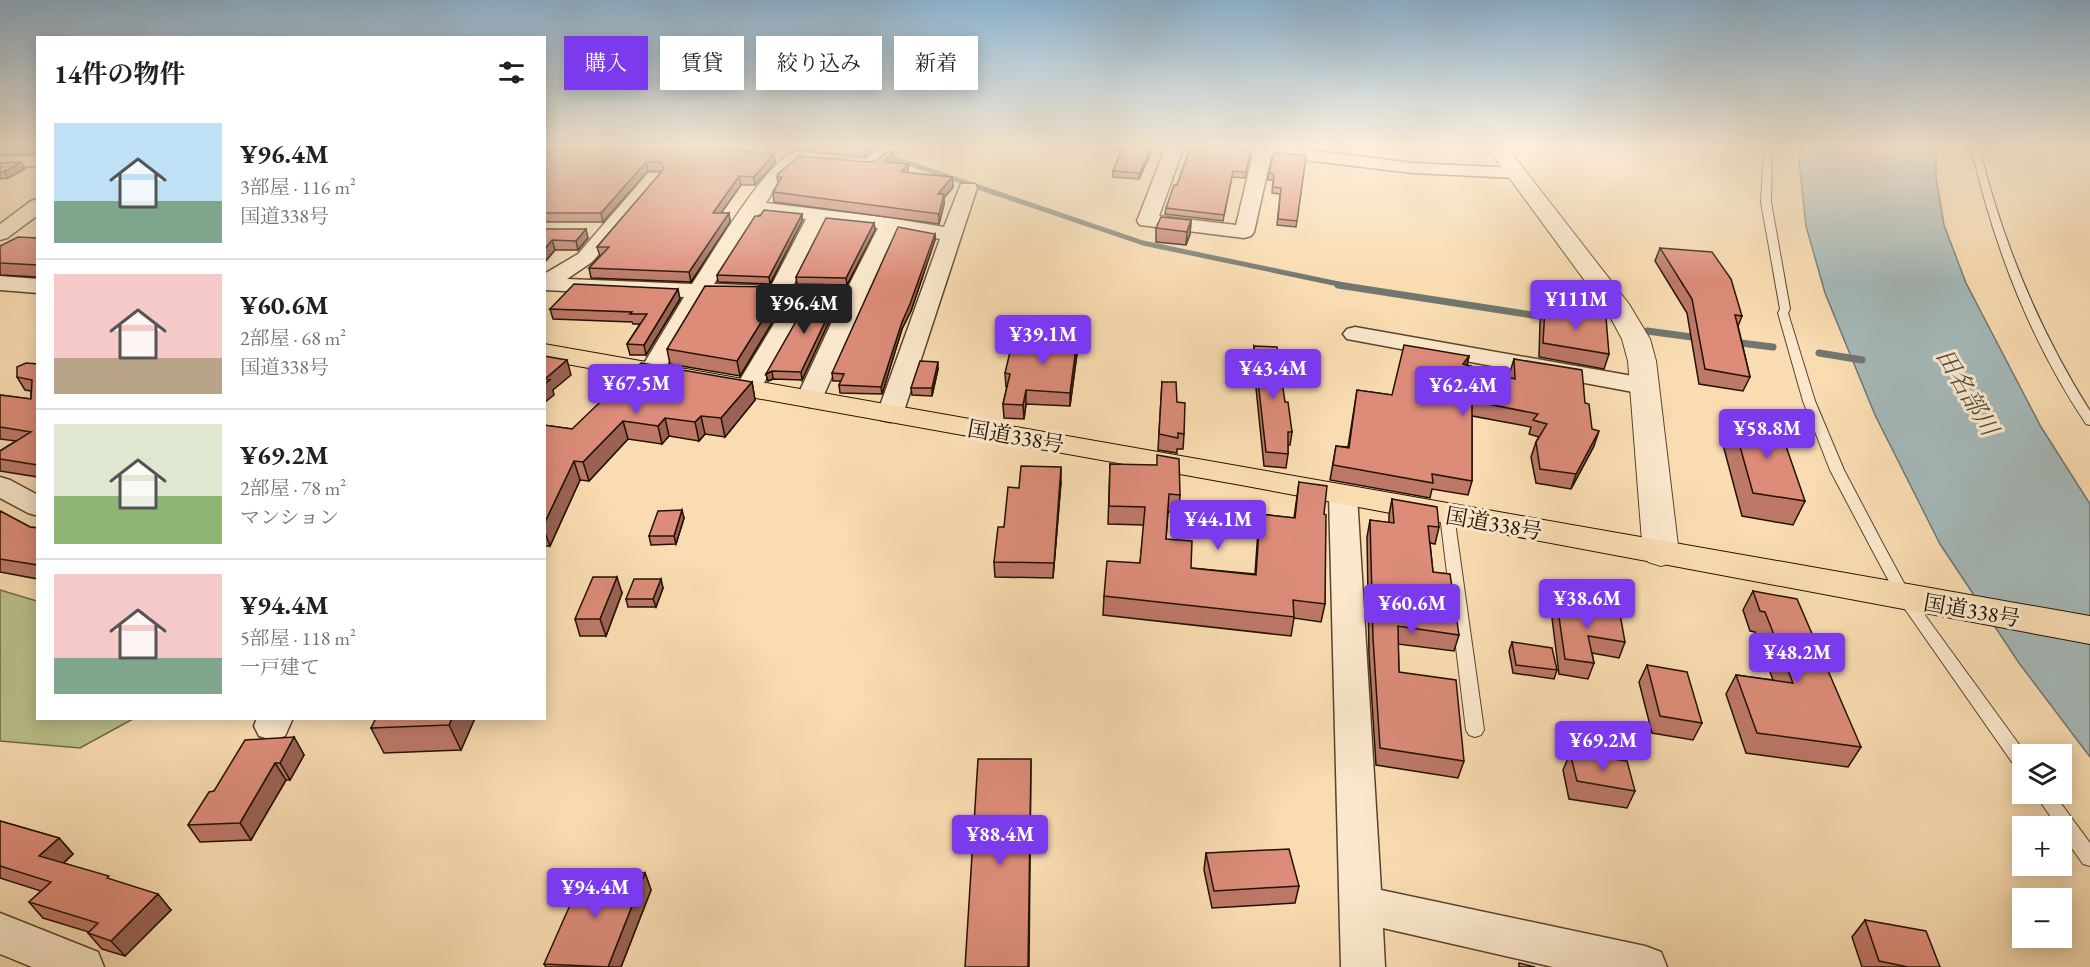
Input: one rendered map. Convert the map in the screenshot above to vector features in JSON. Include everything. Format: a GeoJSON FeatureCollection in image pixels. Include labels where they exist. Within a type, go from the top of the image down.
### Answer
{"type":"FeatureCollection","features":[{"type":"Feature","properties":{"kind":"highway","name":"国道338号"},"geometry":{"type":"LineString","coordinates":[[546,352],[1918,601],[2090,630]]}},
{"type":"Feature","properties":{"kind":"street"},"geometry":{"type":"LineString","coordinates":[[546,283],[585,258],[642,191]]}},
{"type":"Feature","properties":{"kind":"street"},"geometry":{"type":"LineString","coordinates":[[652,370],[700,289],[764,191]]}},
{"type":"Feature","properties":{"kind":"street"},"geometry":{"type":"LineString","coordinates":[[890,414],[967,191]]}},
{"type":"Feature","properties":{"kind":"street"},"geometry":{"type":"LineString","coordinates":[[1158,191],[1147,221],[1244,232],[1254,191]]}},
{"type":"Feature","properties":{"kind":"street"},"geometry":{"type":"LineString","coordinates":[[1530,191],[1620,310],[1636,339],[1642,361],[1661,554]]}},
{"type":"Feature","properties":{"kind":"street"},"geometry":{"type":"LineString","coordinates":[[753,207],[890,224],[953,235]]}},
{"type":"Feature","properties":{"kind":"street"},"geometry":{"type":"LineString","coordinates":[[779,292],[818,215]]}},
{"type":"Feature","properties":{"kind":"street"},"geometry":{"type":"LineString","coordinates":[[0,234],[29,218]]}},
{"type":"Feature","properties":{"kind":"street"},"geometry":{"type":"LineString","coordinates":[[809,399],[890,224]]}},
{"type":"Feature","properties":{"kind":"street"},"geometry":{"type":"LineString","coordinates":[[586,230],[607,230]]}},
{"type":"Feature","properties":{"kind":"street"},"geometry":{"type":"LineString","coordinates":[[0,283],[36,286]]}},
{"type":"Feature","properties":{"kind":"street"},"geometry":{"type":"LineString","coordinates":[[546,284],[623,290],[700,289],[856,294]]}},
{"type":"Feature","properties":{"kind":"street"},"geometry":{"type":"LineString","coordinates":[[748,388],[804,292]]}},
{"type":"Feature","properties":{"kind":"street"},"geometry":{"type":"LineString","coordinates":[[1355,334],[1644,386]]}},
{"type":"Feature","properties":{"kind":"street"},"geometry":{"type":"LineString","coordinates":[[0,486],[36,506]]}},
{"type":"Feature","properties":{"kind":"street"},"geometry":{"type":"LineString","coordinates":[[1343,495],[1363,967]]}},
{"type":"Feature","properties":{"kind":"street"},"geometry":{"type":"LineString","coordinates":[[1359,904],[1645,967]]}},
{"type":"Feature","properties":{"kind":"street"},"geometry":{"type":"LineString","coordinates":[[0,933],[82,967]]}},
{"type":"Feature","properties":{"kind":"lane"},"geometry":{"type":"LineString","coordinates":[[1766,191],[1766,202],[1785,309],[1783,313],[1801,375],[1838,470],[1918,601],[2012,747]]}},
{"type":"Feature","properties":{"kind":"lane"},"geometry":{"type":"LineString","coordinates":[[1985,191],[2012,274],[2052,358],[2090,420]]}},
{"type":"Feature","properties":{"kind":"lane"},"geometry":{"type":"LineString","coordinates":[[1447,514],[1475,730]]}},
{"type":"Feature","properties":{"kind":"lane"},"geometry":{"type":"LineString","coordinates":[[2051,804],[2090,858]]}},
{"type":"Feature","properties":{"kind":"green space"},"geometry":{"type":"Polygon","coordinates":[[[0,590],[36,601],[36,720],[131,720],[80,748],[0,741],[0,590]]]}},
{"type":"Feature","properties":{"kind":"water","name":"田名部川"},"geometry":{"type":"Polygon","coordinates":[[[1802,191],[1938,191],[1944,225],[1966,283],[2041,427],[2090,504],[2090,757],[2019,663],[1940,544],[1875,415],[1825,293],[1806,226],[1802,191]]]}},
{"type":"Feature","properties":{"kind":"building"},"geometry":{"type":"Polygon","coordinates":[[[546,191],[620,191],[601,213],[546,213],[546,191]]]}},
{"type":"Feature","properties":{"kind":"building"},"geometry":{"type":"Polygon","coordinates":[[[645,191],[728,191],[713,213],[729,213],[689,272],[589,268],[609,247],[597,247],[645,191]]]}},
{"type":"Feature","properties":{"kind":"building"},"geometry":{"type":"Polygon","coordinates":[[[940,191],[938,194],[944,194],[939,214],[773,192],[940,191]]]}},
{"type":"Feature","properties":{"kind":"building"},"geometry":{"type":"Polygon","coordinates":[[[1172,191],[1229,191],[1224,215],[1166,208],[1172,191]]]}},
{"type":"Feature","properties":{"kind":"building"},"geometry":{"type":"Polygon","coordinates":[[[1281,191],[1301,191],[1297,221],[1278,219],[1281,191]]]}},
{"type":"Feature","properties":{"kind":"building"},"geometry":{"type":"Polygon","coordinates":[[[764,210],[802,214],[769,277],[717,275],[755,216],[760,216],[764,210]]]}},
{"type":"Feature","properties":{"kind":"building"},"geometry":{"type":"Polygon","coordinates":[[[1161,217],[1191,220],[1187,232],[1156,228],[1161,217]]]}},
{"type":"Feature","properties":{"kind":"building"},"geometry":{"type":"Polygon","coordinates":[[[826,218],[874,223],[846,278],[796,277],[826,218]]]}},
{"type":"Feature","properties":{"kind":"building"},"geometry":{"type":"Polygon","coordinates":[[[898,227],[935,234],[902,322],[881,387],[839,385],[844,374],[832,373],[898,227]]]}},
{"type":"Feature","properties":{"kind":"building"},"geometry":{"type":"Polygon","coordinates":[[[546,229],[586,229],[576,241],[552,240],[546,248],[546,229]]]}},
{"type":"Feature","properties":{"kind":"building"},"geometry":{"type":"Polygon","coordinates":[[[18,237],[36,238],[36,265],[0,263],[0,246],[18,237]]]}},
{"type":"Feature","properties":{"kind":"building"},"geometry":{"type":"Polygon","coordinates":[[[1660,248],[1712,252],[1731,279],[1742,316],[1735,315],[1750,377],[1705,369],[1692,299],[1660,248]]]}},
{"type":"Feature","properties":{"kind":"building"},"geometry":{"type":"Polygon","coordinates":[[[574,284],[678,289],[644,345],[627,344],[647,314],[550,309],[574,284]]]}},
{"type":"Feature","properties":{"kind":"building"},"geometry":{"type":"Polygon","coordinates":[[[705,286],[783,287],[737,361],[667,349],[705,286]]]}},
{"type":"Feature","properties":{"kind":"building"},"geometry":{"type":"Polygon","coordinates":[[[811,295],[838,295],[801,372],[772,371],[766,374],[811,295]]]}},
{"type":"Feature","properties":{"kind":"building"},"geometry":{"type":"Polygon","coordinates":[[[1545,308],[1606,318],[1609,354],[1543,343],[1545,308]]]}},
{"type":"Feature","properties":{"kind":"building"},"geometry":{"type":"Polygon","coordinates":[[[1050,320],[1071,321],[1070,333],[1078,333],[1070,393],[1026,390],[1023,405],[1003,404],[1010,374],[1005,373],[1010,352],[1046,354],[1050,320]]]}},
{"type":"Feature","properties":{"kind":"building"},"geometry":{"type":"Polygon","coordinates":[[[1404,345],[1469,356],[1463,364],[1515,379],[1514,359],[1582,370],[1585,403],[1589,404],[1592,429],[1599,431],[1576,474],[1540,469],[1536,442],[1547,424],[1533,420],[1538,414],[1472,401],[1472,481],[1432,474],[1433,483],[1333,465],[1336,446],[1349,448],[1357,390],[1392,395],[1404,345]]]}},
{"type":"Feature","properties":{"kind":"building"},"geometry":{"type":"Polygon","coordinates":[[[1254,346],[1277,347],[1292,432],[1288,432],[1288,454],[1266,452],[1254,346]]]}},
{"type":"Feature","properties":{"kind":"building"},"geometry":{"type":"Polygon","coordinates":[[[546,356],[567,360],[546,378],[546,356]]]}},
{"type":"Feature","properties":{"kind":"building"},"geometry":{"type":"Polygon","coordinates":[[[920,361],[938,362],[932,388],[911,388],[920,361]]]}},
{"type":"Feature","properties":{"kind":"building"},"geometry":{"type":"Polygon","coordinates":[[[26,363],[36,364],[36,465],[0,459],[0,451],[31,432],[0,427],[0,395],[31,399],[32,380],[17,377],[17,367],[26,363]]]}},
{"type":"Feature","properties":{"kind":"building"},"geometry":{"type":"Polygon","coordinates":[[[641,363],[752,382],[721,418],[701,416],[695,422],[665,418],[658,426],[623,421],[583,462],[574,461],[546,520],[546,425],[572,429],[641,363]]]}},
{"type":"Feature","properties":{"kind":"building"},"geometry":{"type":"Polygon","coordinates":[[[1162,382],[1176,382],[1177,402],[1185,403],[1184,434],[1178,433],[1178,438],[1159,434],[1162,382]]]}},
{"type":"Feature","properties":{"kind":"building"},"geometry":{"type":"Polygon","coordinates":[[[1732,418],[1779,426],[1805,501],[1753,493],[1732,418]]]}},
{"type":"Feature","properties":{"kind":"building"},"geometry":{"type":"Polygon","coordinates":[[[1157,455],[1179,459],[1180,495],[1169,494],[1166,539],[1192,541],[1191,568],[1256,575],[1260,514],[1295,518],[1299,482],[1327,486],[1324,514],[1326,515],[1325,604],[1293,600],[1294,617],[1104,596],[1107,561],[1140,563],[1145,507],[1109,506],[1110,464],[1157,465],[1157,455]]]}},
{"type":"Feature","properties":{"kind":"building"},"geometry":{"type":"Polygon","coordinates":[[[1021,466],[1061,467],[1054,563],[994,562],[998,527],[1004,527],[1008,487],[1019,488],[1021,466]]]}},
{"type":"Feature","properties":{"kind":"building"},"geometry":{"type":"Polygon","coordinates":[[[1392,499],[1437,507],[1439,527],[1428,526],[1433,572],[1450,574],[1459,635],[1398,626],[1399,672],[1456,680],[1464,761],[1380,748],[1373,638],[1370,520],[1394,523],[1392,499]]]}},
{"type":"Feature","properties":{"kind":"building"},"geometry":{"type":"Polygon","coordinates":[[[682,510],[674,536],[649,536],[658,511],[682,510]]]}},
{"type":"Feature","properties":{"kind":"building"},"geometry":{"type":"Polygon","coordinates":[[[0,511],[30,527],[36,528],[36,565],[0,559],[0,511]]]}},
{"type":"Feature","properties":{"kind":"building"},"geometry":{"type":"Polygon","coordinates":[[[593,577],[617,577],[600,619],[575,619],[593,577]]]}},
{"type":"Feature","properties":{"kind":"building"},"geometry":{"type":"Polygon","coordinates":[[[634,579],[661,579],[653,599],[626,599],[634,579]]]}},
{"type":"Feature","properties":{"kind":"building"},"geometry":{"type":"Polygon","coordinates":[[[1753,591],[1797,599],[1861,747],[1757,733],[1736,675],[1793,683],[1765,612],[1760,611],[1753,591]]]}},
{"type":"Feature","properties":{"kind":"building"},"geometry":{"type":"Polygon","coordinates":[[[1557,603],[1620,614],[1625,642],[1588,636],[1594,663],[1565,659],[1557,603]]]}},
{"type":"Feature","properties":{"kind":"building"},"geometry":{"type":"Polygon","coordinates":[[[1512,642],[1552,648],[1557,670],[1516,665],[1512,642]]]}},
{"type":"Feature","properties":{"kind":"building"},"geometry":{"type":"Polygon","coordinates":[[[1647,665],[1687,672],[1702,723],[1660,716],[1647,665]]]}},
{"type":"Feature","properties":{"kind":"building"},"geometry":{"type":"Polygon","coordinates":[[[375,720],[451,720],[449,725],[371,728],[375,720]]]}},
{"type":"Feature","properties":{"kind":"building"},"geometry":{"type":"Polygon","coordinates":[[[294,737],[280,763],[275,763],[240,823],[188,825],[209,792],[214,791],[245,740],[294,737]]]}},
{"type":"Feature","properties":{"kind":"building"},"geometry":{"type":"Polygon","coordinates":[[[1570,753],[1627,761],[1635,791],[1577,781],[1570,753]]]}},
{"type":"Feature","properties":{"kind":"building"},"geometry":{"type":"Polygon","coordinates":[[[978,759],[1031,759],[1028,967],[965,967],[978,759]]]}},
{"type":"Feature","properties":{"kind":"building"},"geometry":{"type":"Polygon","coordinates":[[[0,821],[59,838],[39,856],[109,876],[107,878],[158,894],[111,941],[88,933],[98,923],[29,902],[51,882],[0,866],[0,821]]]}},
{"type":"Feature","properties":{"kind":"building"},"geometry":{"type":"Polygon","coordinates":[[[1289,849],[1299,886],[1214,891],[1206,853],[1289,849]]]}},
{"type":"Feature","properties":{"kind":"building"},"geometry":{"type":"Polygon","coordinates":[[[586,869],[645,873],[608,967],[544,964],[586,869]]]}},
{"type":"Feature","properties":{"kind":"building"},"geometry":{"type":"Polygon","coordinates":[[[1865,920],[1926,931],[1940,967],[1908,967],[1879,961],[1865,920]]]}},
{"type":"Feature","properties":{"kind":"building"},"geometry":{"type":"Polygon","coordinates":[[[1519,963],[1535,967],[1519,967],[1519,963]]]}},
{"type":"Feature","properties":{"kind":"waterway"},"geometry":{"type":"LineString","coordinates":[[990,191],[1143,243],[1348,286]]}},
{"type":"Feature","properties":{"kind":"waterway"},"geometry":{"type":"LineString","coordinates":[[1338,285],[1552,318]]}},
{"type":"Feature","properties":{"kind":"waterway"},"geometry":{"type":"LineString","coordinates":[[1647,331],[1699,338]]}},
{"type":"Feature","properties":{"kind":"waterway"},"geometry":{"type":"LineString","coordinates":[[1732,342],[1773,347]]}},
{"type":"Feature","properties":{"kind":"waterway"},"geometry":{"type":"LineString","coordinates":[[1819,353],[1862,360]]}}]}
